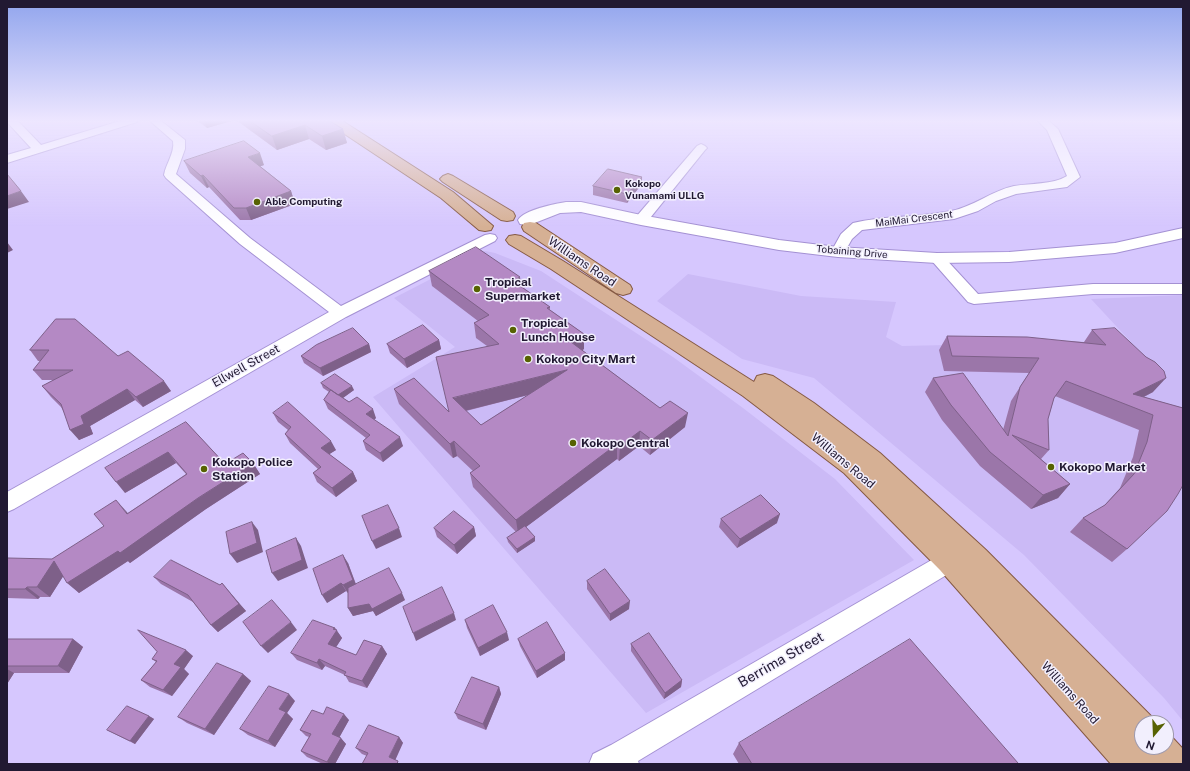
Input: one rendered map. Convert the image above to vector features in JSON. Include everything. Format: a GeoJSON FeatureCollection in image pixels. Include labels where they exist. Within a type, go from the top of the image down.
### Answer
{"type":"FeatureCollection","features":[{"type":"Feature","properties":{"kind":"main road"},"geometry":{"type":"LineString","coordinates":[[387,156],[447,196],[488,232]]}},
{"type":"Feature","properties":{"kind":"main road","name":"Williams Road"},"geometry":{"type":"LineString","coordinates":[[411,156],[507,216],[514,216],[557,265],[700,355],[788,416],[853,466],[950,561],[1134,764]]}},
{"type":"Feature","properties":{"kind":"main road"},"geometry":{"type":"LineString","coordinates":[[488,232],[490,221],[507,216]]}},
{"type":"Feature","properties":{"kind":"main road","name":"Williams Road"},"geometry":{"type":"LineString","coordinates":[[488,232],[502,241],[524,229]]}},
{"type":"Feature","properties":{"kind":"main road","name":"Williams Road"},"geometry":{"type":"LineString","coordinates":[[524,229],[806,409],[871,460],[976,559],[1134,722]]}},
{"type":"Feature","properties":{"kind":"main road"},"geometry":{"type":"LineString","coordinates":[[1166,755],[1174,764]]}},
{"type":"Feature","properties":{"kind":"street"},"geometry":{"type":"LineString","coordinates":[[177,156],[170,175],[245,241],[340,313]]}},
{"type":"Feature","properties":{"kind":"street"},"geometry":{"type":"LineString","coordinates":[[641,220],[694,156]]}},
{"type":"Feature","properties":{"kind":"street","name":"MaiMai Crescent"},"geometry":{"type":"LineString","coordinates":[[838,252],[846,237],[858,226],[954,215],[973,208],[991,198],[1014,190],[1064,184],[1074,177],[1064,156]]}},
{"type":"Feature","properties":{"kind":"street","name":"Tobaining Drive"},"geometry":{"type":"LineString","coordinates":[[524,229],[556,208],[571,206],[719,235],[838,252],[937,258],[1009,257],[1115,248],[1183,233]]}},
{"type":"Feature","properties":{"kind":"street","name":"Ellwell Street"},"geometry":{"type":"LineString","coordinates":[[7,503],[340,313],[488,232]]}},
{"type":"Feature","properties":{"kind":"street"},"geometry":{"type":"LineString","coordinates":[[937,258],[974,299],[1093,289],[1183,289]]}},
{"type":"Feature","properties":{"kind":"street","name":"Berrima Street"},"geometry":{"type":"LineString","coordinates":[[616,761],[950,561]]}},
{"type":"Feature","properties":{"kind":"shaded area"},"geometry":{"type":"Polygon","coordinates":[[[485,251],[495,253],[541,271],[673,357],[743,408],[835,479],[914,560],[646,713],[373,397],[455,347],[394,298],[485,251]]]}},
{"type":"Feature","properties":{"kind":"shaded area","name":"Kokopo Market"},"geometry":{"type":"Polygon","coordinates":[[[688,274],[801,296],[896,302],[886,337],[902,346],[1130,341],[1091,299],[1183,295],[1183,721],[1164,698],[1024,555],[814,378],[742,359],[657,301],[688,274]]]}},
{"type":"Feature","properties":{"kind":"building"},"geometry":{"type":"Polygon","coordinates":[[[199,156],[251,156],[248,157],[291,191],[246,208],[234,208],[203,175],[201,176],[184,161],[199,156]]]}},
{"type":"Feature","properties":{"kind":"building"},"geometry":{"type":"Polygon","coordinates":[[[608,169],[642,177],[627,194],[593,186],[608,169]]]}},
{"type":"Feature","properties":{"kind":"building"},"geometry":{"type":"Polygon","coordinates":[[[7,174],[21,191],[7,196],[7,174]]]}},
{"type":"Feature","properties":{"kind":"building"},"geometry":{"type":"Polygon","coordinates":[[[476,247],[520,277],[513,281],[550,307],[547,308],[584,334],[571,342],[660,408],[670,401],[688,413],[652,440],[640,431],[620,446],[617,444],[516,520],[470,473],[480,466],[454,441],[450,444],[394,389],[414,378],[449,412],[436,357],[499,344],[474,323],[489,315],[429,271],[476,247]],[[567,370],[453,398],[481,425],[567,370]]]}},
{"type":"Feature","properties":{"kind":"building"},"geometry":{"type":"Polygon","coordinates":[[[56,319],[75,319],[118,356],[128,351],[164,381],[136,397],[127,389],[81,416],[84,424],[70,430],[61,404],[42,386],[73,370],[33,370],[49,350],[30,350],[56,319]]]}},
{"type":"Feature","properties":{"kind":"building"},"geometry":{"type":"Polygon","coordinates":[[[423,325],[439,340],[404,359],[387,344],[423,325]]]}},
{"type":"Feature","properties":{"kind":"building"},"geometry":{"type":"Polygon","coordinates":[[[353,328],[369,344],[320,368],[301,356],[316,345],[353,328]]]}},
{"type":"Feature","properties":{"kind":"building"},"geometry":{"type":"Polygon","coordinates":[[[1115,328],[1146,357],[1155,362],[1164,371],[1166,378],[1133,394],[1183,408],[1183,485],[1167,511],[1127,549],[1083,518],[1105,505],[1134,474],[1147,442],[1153,415],[1066,381],[1054,398],[1048,419],[1049,450],[1012,435],[1070,484],[1043,495],[990,452],[951,405],[933,378],[963,373],[1008,436],[1020,387],[1039,358],[952,356],[947,336],[1027,337],[1106,345],[1092,330],[1115,328]]]}},
{"type":"Feature","properties":{"kind":"building"},"geometry":{"type":"Polygon","coordinates":[[[335,374],[352,386],[338,395],[321,383],[335,374]]]}},
{"type":"Feature","properties":{"kind":"building"},"geometry":{"type":"Polygon","coordinates":[[[331,390],[349,402],[357,397],[373,409],[366,414],[400,437],[380,453],[363,441],[370,435],[324,400],[331,390]]]}},
{"type":"Feature","properties":{"kind":"building"},"geometry":{"type":"Polygon","coordinates":[[[288,402],[331,441],[321,448],[353,472],[332,488],[313,473],[321,467],[285,434],[291,427],[273,413],[288,402]]]}},
{"type":"Feature","properties":{"kind":"building"},"geometry":{"type":"Polygon","coordinates":[[[186,422],[225,464],[243,453],[253,463],[198,498],[120,553],[118,551],[67,583],[54,561],[37,587],[7,589],[8,558],[52,559],[104,526],[94,514],[116,500],[127,514],[187,474],[168,452],[116,482],[105,468],[186,422]]]}},
{"type":"Feature","properties":{"kind":"building"},"geometry":{"type":"Polygon","coordinates":[[[761,495],[780,514],[740,539],[721,519],[761,495]]]}},
{"type":"Feature","properties":{"kind":"building"},"geometry":{"type":"Polygon","coordinates":[[[388,505],[399,528],[372,541],[362,516],[388,505]]]}},
{"type":"Feature","properties":{"kind":"building"},"geometry":{"type":"Polygon","coordinates":[[[454,511],[474,527],[454,545],[434,528],[454,511]]]}},
{"type":"Feature","properties":{"kind":"building"},"geometry":{"type":"Polygon","coordinates":[[[252,522],[257,543],[230,554],[226,532],[252,522]]]}},
{"type":"Feature","properties":{"kind":"building"},"geometry":{"type":"Polygon","coordinates":[[[525,526],[535,537],[517,549],[507,538],[525,526]]]}},
{"type":"Feature","properties":{"kind":"building"},"geometry":{"type":"Polygon","coordinates":[[[296,538],[302,560],[272,573],[266,551],[296,538]]]}},
{"type":"Feature","properties":{"kind":"building"},"geometry":{"type":"Polygon","coordinates":[[[343,555],[353,580],[343,585],[341,583],[322,595],[313,569],[343,555]]]}},
{"type":"Feature","properties":{"kind":"building"},"geometry":{"type":"Polygon","coordinates":[[[171,560],[220,585],[222,583],[239,604],[211,625],[188,595],[154,577],[171,560]]]}},
{"type":"Feature","properties":{"kind":"building"},"geometry":{"type":"Polygon","coordinates":[[[389,568],[402,593],[372,609],[369,604],[348,608],[348,588],[389,568]]]}},
{"type":"Feature","properties":{"kind":"building"},"geometry":{"type":"Polygon","coordinates":[[[605,569],[630,601],[610,614],[587,581],[605,569]]]}},
{"type":"Feature","properties":{"kind":"building"},"geometry":{"type":"Polygon","coordinates":[[[442,587],[454,613],[413,633],[403,607],[442,587]]]}},
{"type":"Feature","properties":{"kind":"building"},"geometry":{"type":"Polygon","coordinates":[[[272,600],[291,622],[261,646],[243,622],[272,600]]]}},
{"type":"Feature","properties":{"kind":"building"},"geometry":{"type":"Polygon","coordinates":[[[493,605],[507,632],[478,648],[465,620],[493,605]]]}},
{"type":"Feature","properties":{"kind":"building"},"geometry":{"type":"Polygon","coordinates":[[[313,620],[337,630],[328,644],[356,655],[364,640],[382,646],[362,681],[344,675],[346,672],[319,659],[317,663],[291,653],[313,620]]]}},
{"type":"Feature","properties":{"kind":"building"},"geometry":{"type":"Polygon","coordinates":[[[547,622],[565,653],[536,671],[518,639],[547,622]]]}},
{"type":"Feature","properties":{"kind":"building"},"geometry":{"type":"Polygon","coordinates":[[[138,630],[186,650],[174,664],[181,667],[163,690],[141,680],[157,661],[152,659],[157,652],[138,630]]]}},
{"type":"Feature","properties":{"kind":"building"},"geometry":{"type":"Polygon","coordinates":[[[649,633],[682,680],[665,693],[631,644],[649,633]]]}},
{"type":"Feature","properties":{"kind":"building"},"geometry":{"type":"Polygon","coordinates":[[[7,639],[73,639],[58,666],[7,666],[7,639]]]}},
{"type":"Feature","properties":{"kind":"building"},"geometry":{"type":"Polygon","coordinates":[[[910,639],[1018,763],[1017,764],[752,764],[739,743],[910,639]]]}},
{"type":"Feature","properties":{"kind":"building"},"geometry":{"type":"Polygon","coordinates":[[[217,663],[243,674],[205,729],[178,717],[217,663]]]}},
{"type":"Feature","properties":{"kind":"building"},"geometry":{"type":"Polygon","coordinates":[[[472,677],[499,687],[483,724],[455,713],[472,677]]]}},
{"type":"Feature","properties":{"kind":"building"},"geometry":{"type":"Polygon","coordinates":[[[269,686],[289,694],[279,709],[286,712],[268,741],[240,729],[269,686]]]}},
{"type":"Feature","properties":{"kind":"building"},"geometry":{"type":"Polygon","coordinates":[[[127,706],[149,716],[130,741],[107,730],[127,706]]]}},
{"type":"Feature","properties":{"kind":"building"},"geometry":{"type":"Polygon","coordinates":[[[327,707],[344,714],[332,734],[341,738],[327,762],[301,751],[311,734],[300,730],[312,710],[323,714],[327,707]]]}},
{"type":"Feature","properties":{"kind":"building"},"geometry":{"type":"Polygon","coordinates":[[[369,725],[399,737],[389,757],[398,761],[397,764],[362,764],[368,753],[356,748],[369,725]]]}},
{"type":"Feature","properties":{"kind":"place","name":"Kokopo Vunamami ULLG"},"geometry":{"type":"Point","coordinates":[617,190]}},
{"type":"Feature","properties":{"kind":"place","name":"Able Computing"},"geometry":{"type":"Point","coordinates":[257,202]}},
{"type":"Feature","properties":{"kind":"place","name":"Tropical Supermarket"},"geometry":{"type":"Point","coordinates":[477,289]}},
{"type":"Feature","properties":{"kind":"place","name":"Tropical Lunch House"},"geometry":{"type":"Point","coordinates":[513,330]}},
{"type":"Feature","properties":{"kind":"place","name":"Kokopo City Mart"},"geometry":{"type":"Point","coordinates":[528,359]}},
{"type":"Feature","properties":{"kind":"place","name":"Kokopo Central"},"geometry":{"type":"Point","coordinates":[573,443]}},
{"type":"Feature","properties":{"kind":"place","name":"Kokopo Market"},"geometry":{"type":"Point","coordinates":[1051,467]}},
{"type":"Feature","properties":{"kind":"place","name":"Kokopo Police Station"},"geometry":{"type":"Point","coordinates":[204,469]}}]}
